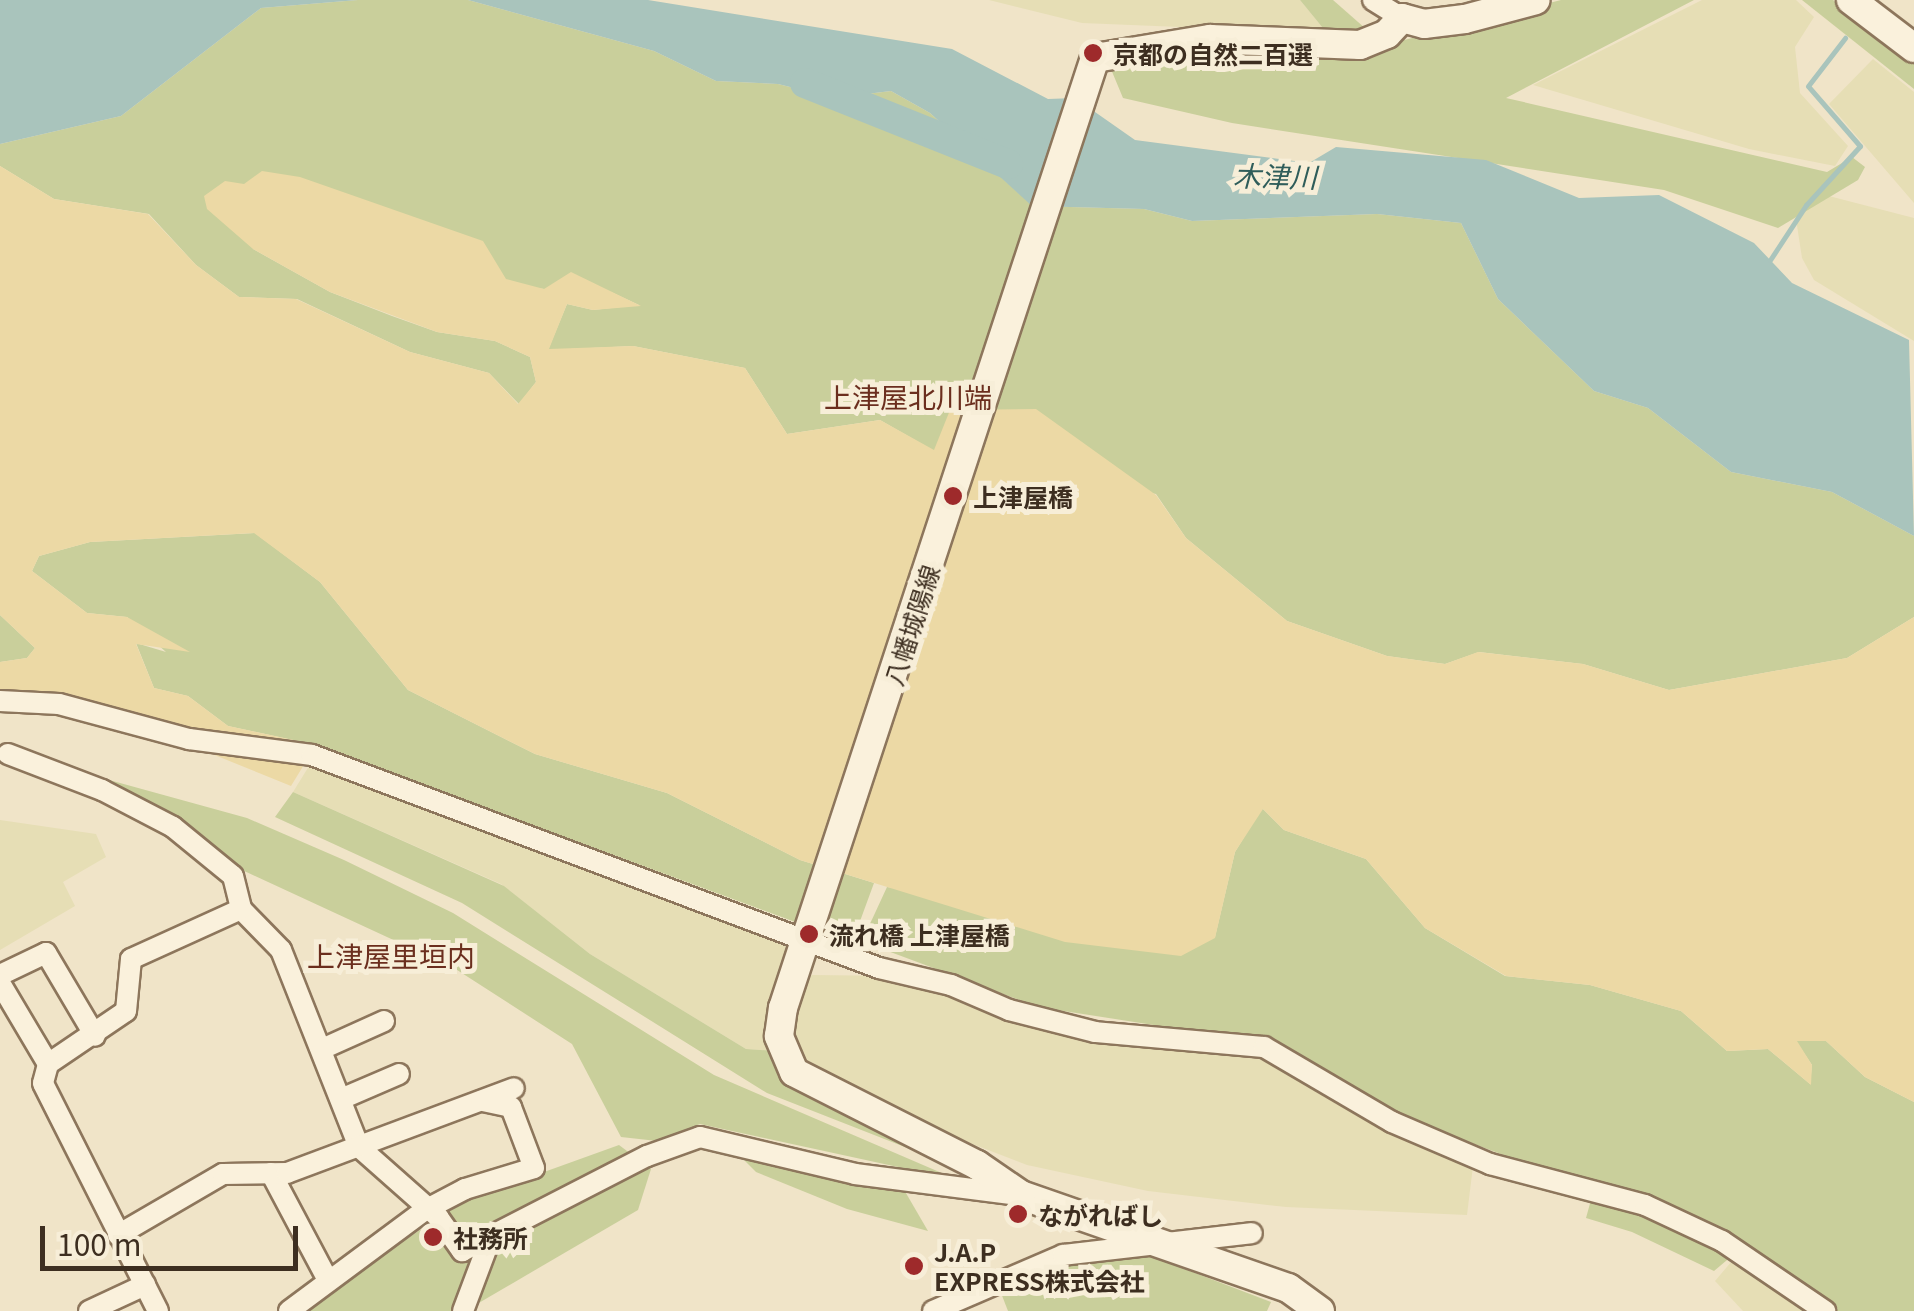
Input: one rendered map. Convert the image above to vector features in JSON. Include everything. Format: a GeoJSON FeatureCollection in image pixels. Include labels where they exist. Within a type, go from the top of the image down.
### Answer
{"type":"FeatureCollection","features":[{"type":"Feature","properties":{"kind":"main road"},"geometry":{"type":"LineString","coordinates":[[1402,18],[1424,24],[1465,19],[1536,0]]}},
{"type":"Feature","properties":{"kind":"main road"},"geometry":{"type":"LineString","coordinates":[[1850,0],[1914,48]]}},
{"type":"Feature","properties":{"kind":"main road","name":"八幡城陽線"},"geometry":{"type":"LineString","coordinates":[[1320,1311],[1288,1288],[1021,1195],[977,1165],[794,1072],[780,1036],[1095,58],[1210,39],[1360,45],[1387,34],[1402,18]]}},
{"type":"Feature","properties":{"kind":"street"},"geometry":{"type":"LineString","coordinates":[[1373,0],[1402,18]]}},
{"type":"Feature","properties":{"kind":"street"},"geometry":{"type":"LineString","coordinates":[[0,701],[59,704],[189,739],[312,755],[810,936],[880,968],[1095,1032],[1264,1047],[1392,1122],[1474,1157],[1645,1206],[1706,1234],[1824,1311]]}},
{"type":"Feature","properties":{"kind":"street"},"geometry":{"type":"LineString","coordinates":[[8,754],[102,790],[173,827],[233,876],[240,909],[281,950],[358,1146],[462,1250],[647,1156],[700,1137],[855,1174],[1021,1195]]}},
{"type":"Feature","properties":{"kind":"street"},"geometry":{"type":"LineString","coordinates":[[48,1064],[95,1036],[126,1011],[131,959],[240,909]]}},
{"type":"Feature","properties":{"kind":"street"},"geometry":{"type":"LineString","coordinates":[[95,1036],[46,953],[0,979],[48,1064],[44,1083],[158,1311]]}},
{"type":"Feature","properties":{"kind":"street"},"geometry":{"type":"LineString","coordinates":[[322,1049],[384,1021]]}},
{"type":"Feature","properties":{"kind":"street"},"geometry":{"type":"LineString","coordinates":[[341,1099],[399,1074]]}},
{"type":"Feature","properties":{"kind":"street"},"geometry":{"type":"LineString","coordinates":[[118,1235],[223,1174],[288,1173],[514,1088]]}},
{"type":"Feature","properties":{"kind":"street"},"geometry":{"type":"LineString","coordinates":[[289,1311],[425,1210],[465,1189],[534,1168],[511,1108],[482,1101]]}},
{"type":"Feature","properties":{"kind":"street"},"geometry":{"type":"LineString","coordinates":[[271,1173],[328,1280]]}},
{"type":"Feature","properties":{"kind":"street"},"geometry":{"type":"LineString","coordinates":[[934,1311],[1064,1254],[1252,1234]]}},
{"type":"Feature","properties":{"kind":"street"},"geometry":{"type":"LineString","coordinates":[[463,1311],[490,1239]]}},
{"type":"Feature","properties":{"kind":"street"},"geometry":{"type":"LineString","coordinates":[[89,1311],[145,1285]]}},
{"type":"Feature","properties":{"kind":"shaded area"},"geometry":{"type":"Polygon","coordinates":[[[989,0],[1300,0],[1327,33],[1082,23],[989,0]]]}},
{"type":"Feature","properties":{"kind":"shaded area"},"geometry":{"type":"Polygon","coordinates":[[[1702,0],[1796,0],[1814,17],[1795,47],[1800,93],[1848,146],[1835,166],[1749,149],[1533,85],[1702,0]]]}},
{"type":"Feature","properties":{"kind":"shaded area"},"geometry":{"type":"Polygon","coordinates":[[[1873,59],[1914,92],[1914,203],[1829,104],[1873,59]]]}},
{"type":"Feature","properties":{"kind":"shaded area"},"geometry":{"type":"Polygon","coordinates":[[[1825,195],[1914,218],[1914,341],[1814,280],[1802,258],[1796,219],[1825,195]]]}},
{"type":"Feature","properties":{"kind":"shaded area"},"geometry":{"type":"Polygon","coordinates":[[[319,750],[794,937],[777,1051],[746,1049],[590,954],[501,884],[293,792],[319,750]]]}},
{"type":"Feature","properties":{"kind":"shaded area"},"geometry":{"type":"Polygon","coordinates":[[[0,820],[96,834],[106,857],[63,882],[75,906],[0,950],[0,820]]]}},
{"type":"Feature","properties":{"kind":"shaded area"},"geometry":{"type":"Polygon","coordinates":[[[812,975],[900,976],[1059,1024],[1266,1053],[1473,1166],[1467,1215],[1286,1207],[1148,1191],[1027,1165],[887,1111],[795,1063],[788,1004],[797,984],[812,975]]]}},
{"type":"Feature","properties":{"kind":"shaded area"},"geometry":{"type":"Polygon","coordinates":[[[1732,1261],[1777,1273],[1830,1311],[1743,1311],[1715,1281],[1732,1261]]]}},
{"type":"Feature","properties":{"kind":"green space"},"geometry":{"type":"Polygon","coordinates":[[[358,0],[468,0],[654,51],[716,81],[778,84],[834,98],[891,91],[930,113],[1033,206],[1144,209],[1192,221],[1377,214],[1461,223],[1498,299],[1594,391],[1648,408],[1731,472],[1832,492],[1914,536],[1914,617],[1847,658],[1669,690],[1583,664],[1479,652],[1445,664],[1387,656],[1287,621],[1186,538],[1156,494],[934,451],[880,420],[787,434],[745,368],[633,346],[548,350],[567,304],[593,310],[639,305],[611,292],[544,289],[253,249],[330,292],[437,332],[495,341],[530,357],[536,382],[519,404],[489,373],[410,352],[297,299],[239,297],[196,265],[149,214],[54,199],[0,166],[0,144],[121,116],[261,8],[358,0]]]}},
{"type":"Feature","properties":{"kind":"green space"},"geometry":{"type":"Polygon","coordinates":[[[1300,0],[1333,0],[1366,29],[1360,36],[1327,33],[1300,0]]]}},
{"type":"Feature","properties":{"kind":"green space"},"geometry":{"type":"Polygon","coordinates":[[[1561,0],[1694,0],[1506,98],[1827,172],[1852,157],[1865,167],[1858,180],[1778,228],[1664,190],[1232,123],[1123,98],[1108,62],[1369,49],[1561,0]]]}},
{"type":"Feature","properties":{"kind":"green space"},"geometry":{"type":"Polygon","coordinates":[[[1802,0],[1833,0],[1914,61],[1914,89],[1802,0]]]}},
{"type":"Feature","properties":{"kind":"green space"},"geometry":{"type":"Polygon","coordinates":[[[255,533],[320,582],[408,690],[535,754],[667,793],[800,860],[874,883],[852,943],[316,745],[228,726],[188,696],[154,688],[136,643],[166,652],[127,617],[87,613],[32,571],[39,556],[90,542],[255,533]]]}},
{"type":"Feature","properties":{"kind":"green space"},"geometry":{"type":"Polygon","coordinates":[[[0,615],[35,648],[27,658],[0,662],[0,615]]]}},
{"type":"Feature","properties":{"kind":"green space"},"geometry":{"type":"Polygon","coordinates":[[[62,767],[247,818],[344,860],[453,913],[714,1075],[958,1180],[700,1124],[657,1141],[621,1137],[572,1044],[454,968],[240,869],[62,767]]]}},
{"type":"Feature","properties":{"kind":"green space"},"geometry":{"type":"Polygon","coordinates":[[[293,792],[504,886],[590,954],[746,1049],[777,1051],[989,1180],[767,1093],[462,903],[275,817],[293,792]]]}},
{"type":"Feature","properties":{"kind":"green space"},"geometry":{"type":"Polygon","coordinates":[[[1262,808],[1284,830],[1366,859],[1425,928],[1505,976],[1590,985],[1681,1011],[1727,1051],[1768,1049],[1810,1084],[1812,1065],[1796,1041],[1826,1041],[1865,1077],[1914,1102],[1914,1311],[1835,1311],[1786,1273],[1733,1255],[1714,1271],[1632,1232],[1586,1218],[1594,1189],[1400,1116],[1322,1068],[1250,1040],[1038,1007],[877,947],[869,926],[887,887],[1215,937],[1235,852],[1262,808]]]}},
{"type":"Feature","properties":{"kind":"green space"},"geometry":{"type":"Polygon","coordinates":[[[619,1145],[651,1169],[638,1210],[465,1311],[297,1311],[464,1201],[619,1145]]]}},
{"type":"Feature","properties":{"kind":"green space"},"geometry":{"type":"Polygon","coordinates":[[[734,1150],[903,1188],[928,1231],[847,1209],[756,1172],[734,1150]]]}},
{"type":"Feature","properties":{"kind":"green space"},"geometry":{"type":"Polygon","coordinates":[[[1148,1255],[1271,1302],[1267,1311],[1008,1311],[1001,1293],[1065,1265],[1148,1255]]]}},
{"type":"Feature","properties":{"kind":"sand"},"geometry":{"type":"Polygon","coordinates":[[[0,166],[54,199],[148,214],[196,265],[239,297],[296,299],[410,352],[489,373],[518,404],[536,382],[530,357],[495,341],[437,332],[330,292],[253,249],[207,209],[204,196],[225,181],[244,184],[262,171],[300,177],[483,241],[506,279],[544,289],[571,272],[641,306],[593,310],[567,304],[549,349],[633,346],[745,368],[787,434],[880,420],[934,450],[950,410],[1036,409],[1156,495],[1186,538],[1287,621],[1387,656],[1445,664],[1478,652],[1583,664],[1669,690],[1847,658],[1914,617],[1914,1102],[1865,1077],[1826,1041],[1797,1041],[1812,1065],[1811,1085],[1768,1049],[1727,1051],[1681,1011],[1590,985],[1506,976],[1425,928],[1366,859],[1284,830],[1263,809],[1235,852],[1215,938],[1181,956],[1065,942],[800,860],[667,793],[535,754],[408,690],[320,582],[254,533],[90,542],[39,556],[32,571],[87,613],[127,617],[190,652],[136,644],[154,688],[188,696],[228,726],[316,745],[291,786],[190,745],[0,704],[0,662],[27,658],[35,648],[0,615],[0,166]]]}},
{"type":"Feature","properties":{"kind":"water"},"geometry":{"type":"Polygon","coordinates":[[[0,0],[358,0],[261,8],[121,116],[0,144],[0,0]]]}},
{"type":"Feature","properties":{"kind":"water"},"geometry":{"type":"Polygon","coordinates":[[[468,0],[648,0],[952,49],[1048,99],[1075,98],[1135,140],[1309,163],[1336,147],[1486,160],[1579,198],[1659,195],[1754,243],[1792,283],[1909,340],[1914,536],[1832,492],[1731,472],[1648,408],[1594,391],[1498,299],[1461,223],[1377,214],[1192,221],[1144,209],[1032,206],[930,113],[891,91],[834,98],[778,84],[716,81],[654,51],[468,0]]]}},
{"type":"Feature","properties":{"kind":"waterway"},"geometry":{"type":"LineString","coordinates":[[1770,260],[1806,205],[1860,146],[1808,86],[1845,38]]}},
{"type":"Feature","properties":{"kind":"waterway","name":"木津川"},"geometry":{"type":"LineString","coordinates":[[805,83],[1008,164]]}},
{"type":"Feature","properties":{"kind":"place","name":"京都の自然二百選"},"geometry":{"type":"Point","coordinates":[1093,53]}},
{"type":"Feature","properties":{"kind":"place","name":"上津屋橋"},"geometry":{"type":"Point","coordinates":[953,496]}},
{"type":"Feature","properties":{"kind":"place","name":"流れ橋 上津屋橋"},"geometry":{"type":"Point","coordinates":[809,934]}},
{"type":"Feature","properties":{"kind":"place","name":"ながればし"},"geometry":{"type":"Point","coordinates":[1018,1214]}},
{"type":"Feature","properties":{"kind":"place","name":"社務所"},"geometry":{"type":"Point","coordinates":[433,1237]}},
{"type":"Feature","properties":{"kind":"place","name":"J.A.P EXPRESS株式会社"},"geometry":{"type":"Point","coordinates":[914,1266]}},
{"type":"Feature","properties":{"kind":"district","name":"上津屋北川端"},"geometry":{"type":"Point","coordinates":[908,396]}},
{"type":"Feature","properties":{"kind":"district","name":"上津屋里垣内"},"geometry":{"type":"Point","coordinates":[391,955]}}]}
